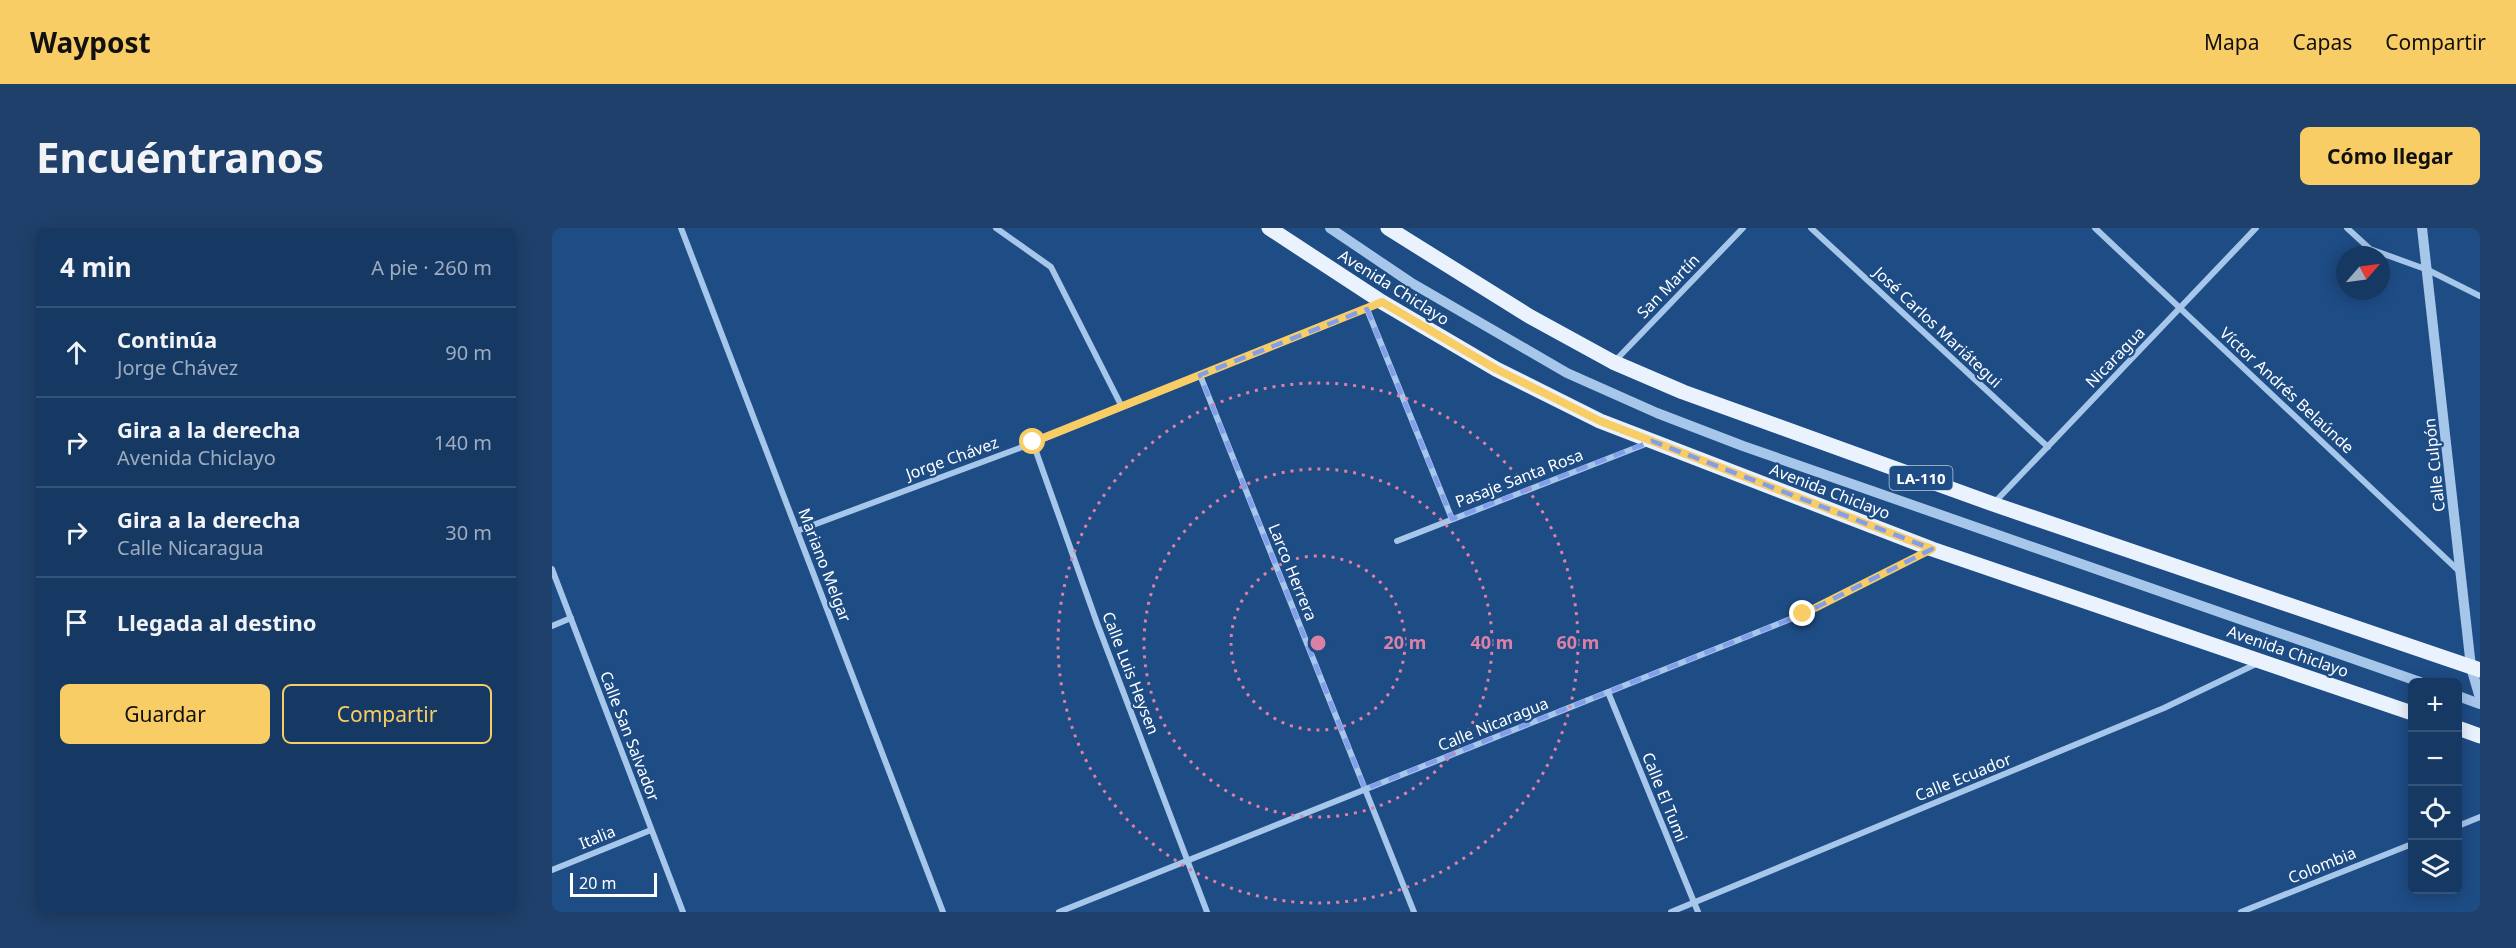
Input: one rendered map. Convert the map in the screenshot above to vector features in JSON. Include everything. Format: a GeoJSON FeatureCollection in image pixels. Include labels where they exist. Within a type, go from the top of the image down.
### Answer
{"type":"FeatureCollection","features":[{"type":"Feature","properties":{"kind":"main road","name":"Avenida Chiclayo"},"geometry":{"type":"LineString","coordinates":[[1269,228],[1382,302],[1496,369],[1600,421],[1932,549],[2408,712]]}},
{"type":"Feature","properties":{"kind":"main road","name":"LA-110"},"geometry":{"type":"LineString","coordinates":[[1388,228],[1529,316],[1613,362],[1683,392],[1993,504],[2476,668]]}},
{"type":"Feature","properties":{"kind":"main road"},"geometry":{"type":"LineString","coordinates":[[2462,730],[2480,736]]}},
{"type":"Feature","properties":{"kind":"street","name":"Mariano Melgar"},"geometry":{"type":"LineString","coordinates":[[681,228],[943,912]]}},
{"type":"Feature","properties":{"kind":"street"},"geometry":{"type":"LineString","coordinates":[[996,228],[1051,267],[1122,407]]}},
{"type":"Feature","properties":{"kind":"street","name":"Avenida Chiclayo"},"geometry":{"type":"LineString","coordinates":[[1330,228],[1410,282],[1488,329],[1568,374],[1657,413],[1743,446],[2409,678]]}},
{"type":"Feature","properties":{"kind":"street","name":"San Martín"},"geometry":{"type":"LineString","coordinates":[[1613,362],[1743,228]]}},
{"type":"Feature","properties":{"kind":"street","name":"José Carlos Mariátegui"},"geometry":{"type":"LineString","coordinates":[[1811,228],[2048,447]]}},
{"type":"Feature","properties":{"kind":"street","name":"Víctor Andrés Belaúnde"},"geometry":{"type":"LineString","coordinates":[[2095,228],[2461,572]]}},
{"type":"Feature","properties":{"kind":"street","name":"Nicaragua"},"geometry":{"type":"LineString","coordinates":[[1993,504],[2256,228]]}},
{"type":"Feature","properties":{"kind":"street"},"geometry":{"type":"LineString","coordinates":[[2348,228],[2370,249],[2428,270],[2480,296]]}},
{"type":"Feature","properties":{"kind":"street","name":"Calle Culpón"},"geometry":{"type":"LineString","coordinates":[[2422,228],[2461,572],[2480,698]]}},
{"type":"Feature","properties":{"kind":"street","name":"Jorge Chávez"},"geometry":{"type":"LineString","coordinates":[[797,531],[1033,442],[1382,302]]}},
{"type":"Feature","properties":{"kind":"street"},"geometry":{"type":"LineString","coordinates":[[1367,309],[1452,519]]}},
{"type":"Feature","properties":{"kind":"street","name":"Larco Herrera"},"geometry":{"type":"LineString","coordinates":[[1200,375],[1414,912]]}},
{"type":"Feature","properties":{"kind":"street","name":"Pasaje Santa Rosa"},"geometry":{"type":"LineString","coordinates":[[1397,541],[1652,441]]}},
{"type":"Feature","properties":{"kind":"street","name":"Calle Luis Heysen"},"geometry":{"type":"LineString","coordinates":[[1033,442],[1097,623],[1207,912]]}},
{"type":"Feature","properties":{"kind":"street","name":"Calle Nicaragua"},"geometry":{"type":"LineString","coordinates":[[1059,912],[1803,614],[1932,549]]}},
{"type":"Feature","properties":{"kind":"street","name":"Calle San Salvador"},"geometry":{"type":"LineString","coordinates":[[552,569],[683,912]]}},
{"type":"Feature","properties":{"kind":"street"},"geometry":{"type":"LineString","coordinates":[[552,626],[571,618]]}},
{"type":"Feature","properties":{"kind":"street","name":"Calle Ecuador"},"geometry":{"type":"LineString","coordinates":[[1671,912],[2164,708],[2262,661]]}},
{"type":"Feature","properties":{"kind":"street","name":"Calle El Tumi"},"geometry":{"type":"LineString","coordinates":[[1608,692],[1698,912]]}},
{"type":"Feature","properties":{"kind":"street"},"geometry":{"type":"LineString","coordinates":[[2462,698],[2480,704]]}},
{"type":"Feature","properties":{"kind":"street"},"geometry":{"type":"LineString","coordinates":[[2462,824],[2480,817]]}},
{"type":"Feature","properties":{"kind":"street","name":"Italia"},"geometry":{"type":"LineString","coordinates":[[552,870],[651,830]]}},
{"type":"Feature","properties":{"kind":"street","name":"Colombia"},"geometry":{"type":"LineString","coordinates":[[2241,912],[2408,846]]}},
{"type":"Feature","properties":{"kind":"highlighted area"},"geometry":{"type":"Polygon","coordinates":[[[1367,309],[1452,519],[1652,441],[1932,549],[1803,614],[1365,789],[1200,375],[1367,309]]]}},
{"type":"Feature","properties":{"kind":"route"},"geometry":{"type":"LineString","coordinates":[[1033,442],[1382,302],[1496,369],[1600,421],[1932,549],[1803,614]]}}]}
